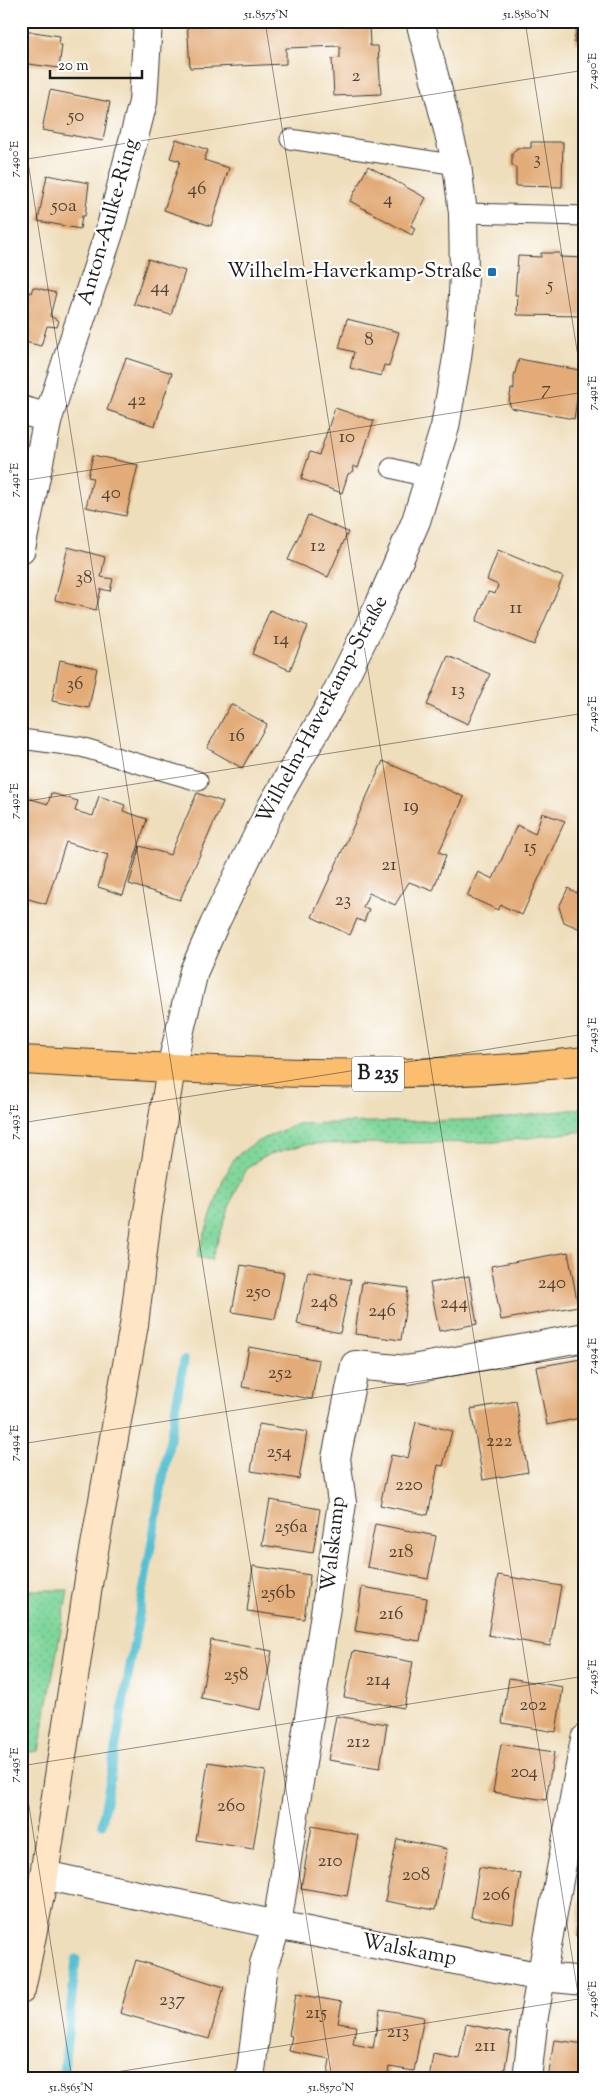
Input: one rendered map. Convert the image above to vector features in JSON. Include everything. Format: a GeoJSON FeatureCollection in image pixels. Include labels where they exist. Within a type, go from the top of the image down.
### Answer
{"type":"FeatureCollection","features":[{"type":"Feature","properties":{"kind":"main road","name":"B 235"},"geometry":{"type":"LineString","coordinates":[[21,1060],[171,1068],[381,1074],[524,1069],[585,1061]]}},
{"type":"Feature","properties":{"kind":"main road"},"geometry":{"type":"LineString","coordinates":[[21,1990],[44,1875],[89,1580],[134,1325],[147,1218],[171,1068]]}},
{"type":"Feature","properties":{"kind":"street","name":"Anton-Aulke-Ring"},"geometry":{"type":"LineString","coordinates":[[21,549],[48,418],[110,230],[143,102],[148,21]]}},
{"type":"Feature","properties":{"kind":"street","name":"Wilhelm-Haverkamp-Straße"},"geometry":{"type":"LineString","coordinates":[[171,1068],[194,971],[214,925],[272,806],[331,704],[379,606],[416,521],[445,427],[457,358],[464,274],[463,213],[457,164],[420,21]]}},
{"type":"Feature","properties":{"kind":"street"},"geometry":{"type":"LineString","coordinates":[[21,410],[48,418]]}},
{"type":"Feature","properties":{"kind":"street","name":"Walskamp"},"geometry":{"type":"LineString","coordinates":[[250,2079],[264,1964],[277,1925],[342,1503],[336,1458],[355,1365],[407,1370],[585,1337]]}},
{"type":"Feature","properties":{"kind":"street"},"geometry":{"type":"LineString","coordinates":[[527,2079],[534,2016],[585,1739]]}},
{"type":"Feature","properties":{"kind":"street","name":"Walskamp"},"geometry":{"type":"LineString","coordinates":[[44,1875],[277,1925],[542,1977],[585,1981]]}},
{"type":"Feature","properties":{"kind":"lane"},"geometry":{"type":"LineString","coordinates":[[290,139],[457,164]]}},
{"type":"Feature","properties":{"kind":"lane"},"geometry":{"type":"LineString","coordinates":[[463,213],[585,216]]}},
{"type":"Feature","properties":{"kind":"lane"},"geometry":{"type":"LineString","coordinates":[[392,468],[430,478]]}},
{"type":"Feature","properties":{"kind":"lane"},"geometry":{"type":"LineString","coordinates":[[21,739],[81,747],[198,781]]}},
{"type":"Feature","properties":{"kind":"green space"},"geometry":{"type":"Polygon","coordinates":[[[585,1108],[585,1131],[495,1142],[307,1144],[270,1154],[259,1159],[247,1169],[237,1186],[211,1260],[197,1257],[223,1180],[235,1157],[256,1142],[297,1124],[499,1119],[585,1108]]]}},
{"type":"Feature","properties":{"kind":"green space"},"geometry":{"type":"Polygon","coordinates":[[[21,1590],[68,1590],[39,1751],[21,1753],[21,1590]]]}},
{"type":"Feature","properties":{"kind":"building"},"geometry":{"type":"Polygon","coordinates":[[[187,21],[363,21],[363,24],[369,24],[370,46],[378,46],[381,94],[334,96],[332,59],[340,58],[340,46],[286,48],[286,64],[190,68],[187,21]]]}},
{"type":"Feature","properties":{"kind":"building"},"geometry":{"type":"Polygon","coordinates":[[[578,21],[585,21],[585,45],[574,43],[578,21]]]}},
{"type":"Feature","properties":{"kind":"building"},"geometry":{"type":"Polygon","coordinates":[[[21,30],[60,36],[59,45],[62,45],[59,68],[21,63],[21,30]]]}},
{"type":"Feature","properties":{"kind":"building"},"geometry":{"type":"Polygon","coordinates":[[[50,90],[110,102],[103,141],[42,130],[50,90]]]}},
{"type":"Feature","properties":{"kind":"building"},"geometry":{"type":"Polygon","coordinates":[[[176,139],[208,150],[204,160],[229,168],[211,226],[164,210],[180,161],[170,158],[176,139]]]}},
{"type":"Feature","properties":{"kind":"building"},"geometry":{"type":"Polygon","coordinates":[[[531,142],[563,142],[562,187],[516,186],[516,168],[512,165],[512,154],[517,148],[531,148],[531,142]]]}},
{"type":"Feature","properties":{"kind":"building"},"geometry":{"type":"Polygon","coordinates":[[[368,166],[426,198],[411,226],[415,228],[412,235],[350,201],[368,166]]]}},
{"type":"Feature","properties":{"kind":"building"},"geometry":{"type":"Polygon","coordinates":[[[47,175],[89,183],[85,216],[82,216],[80,229],[38,221],[47,175]]]}},
{"type":"Feature","properties":{"kind":"building"},"geometry":{"type":"Polygon","coordinates":[[[541,253],[560,253],[560,257],[585,258],[585,316],[517,315],[518,295],[515,295],[518,256],[541,257],[541,253]]]}},
{"type":"Feature","properties":{"kind":"building"},"geometry":{"type":"Polygon","coordinates":[[[148,259],[185,271],[171,315],[134,304],[148,259]]]}},
{"type":"Feature","properties":{"kind":"building"},"geometry":{"type":"Polygon","coordinates":[[[33,287],[56,293],[50,316],[59,321],[57,327],[47,326],[41,346],[21,341],[21,290],[31,293],[33,287]]]}},
{"type":"Feature","properties":{"kind":"building"},"geometry":{"type":"Polygon","coordinates":[[[347,319],[399,332],[389,366],[384,365],[381,376],[350,368],[354,352],[339,348],[347,319]]]}},
{"type":"Feature","properties":{"kind":"building"},"geometry":{"type":"Polygon","coordinates":[[[126,358],[172,373],[155,426],[107,410],[126,358]]]}},
{"type":"Feature","properties":{"kind":"building"},"geometry":{"type":"Polygon","coordinates":[[[519,359],[585,371],[585,389],[579,388],[574,419],[511,408],[509,402],[511,389],[514,389],[514,376],[519,359]]]}},
{"type":"Feature","properties":{"kind":"building"},"geometry":{"type":"Polygon","coordinates":[[[335,408],[374,421],[358,468],[353,466],[354,471],[348,474],[342,493],[301,479],[310,452],[319,455],[335,408]]]}},
{"type":"Feature","properties":{"kind":"building"},"geometry":{"type":"Polygon","coordinates":[[[93,455],[138,465],[126,516],[86,507],[93,478],[88,477],[93,455]]]}},
{"type":"Feature","properties":{"kind":"building"},"geometry":{"type":"Polygon","coordinates":[[[308,515],[348,532],[328,577],[288,560],[308,515]]]}},
{"type":"Feature","properties":{"kind":"building"},"geometry":{"type":"Polygon","coordinates":[[[68,547],[105,557],[101,577],[113,579],[110,591],[101,589],[96,610],[55,600],[68,547]]]}},
{"type":"Feature","properties":{"kind":"building"},"geometry":{"type":"Polygon","coordinates":[[[498,550],[563,577],[534,645],[476,621],[488,592],[495,594],[498,585],[487,580],[498,550]]]}},
{"type":"Feature","properties":{"kind":"building"},"geometry":{"type":"Polygon","coordinates":[[[270,610],[308,626],[290,670],[252,654],[270,610]]]}},
{"type":"Feature","properties":{"kind":"building"},"geometry":{"type":"Polygon","coordinates":[[[448,656],[490,674],[468,724],[427,705],[448,656]]]}},
{"type":"Feature","properties":{"kind":"building"},"geometry":{"type":"Polygon","coordinates":[[[60,660],[97,668],[89,708],[52,701],[60,660]]]}},
{"type":"Feature","properties":{"kind":"building"},"geometry":{"type":"Polygon","coordinates":[[[231,704],[267,724],[242,768],[207,748],[231,704]]]}},
{"type":"Feature","properties":{"kind":"building"},"geometry":{"type":"Polygon","coordinates":[[[383,761],[464,797],[439,852],[446,855],[433,891],[409,882],[395,905],[369,893],[363,907],[369,909],[364,922],[357,919],[350,935],[312,917],[383,761]]]}},
{"type":"Feature","properties":{"kind":"building"},"geometry":{"type":"Polygon","coordinates":[[[51,793],[78,801],[75,811],[93,816],[99,796],[125,805],[123,811],[147,819],[123,895],[98,887],[108,855],[66,842],[46,904],[25,898],[24,904],[21,903],[21,796],[48,804],[51,793]]]}},
{"type":"Feature","properties":{"kind":"building"},"geometry":{"type":"Polygon","coordinates":[[[197,793],[223,802],[180,900],[129,884],[140,846],[170,855],[197,793]]]}},
{"type":"Feature","properties":{"kind":"building"},"geometry":{"type":"Polygon","coordinates":[[[542,813],[565,821],[522,915],[501,905],[498,910],[467,896],[478,872],[493,879],[517,825],[535,834],[542,813]]]}},
{"type":"Feature","properties":{"kind":"building"},"geometry":{"type":"Polygon","coordinates":[[[585,876],[585,931],[564,922],[559,907],[568,888],[577,893],[585,876]]]}},
{"type":"Feature","properties":{"kind":"building"},"geometry":{"type":"Polygon","coordinates":[[[568,1252],[578,1306],[501,1320],[491,1266],[568,1252]]]}},
{"type":"Feature","properties":{"kind":"building"},"geometry":{"type":"Polygon","coordinates":[[[241,1265],[284,1273],[275,1319],[232,1312],[241,1265]]]}},
{"type":"Feature","properties":{"kind":"building"},"geometry":{"type":"Polygon","coordinates":[[[308,1271],[351,1280],[340,1333],[297,1324],[308,1271]]]}},
{"type":"Feature","properties":{"kind":"building"},"geometry":{"type":"Polygon","coordinates":[[[469,1276],[477,1324],[439,1331],[430,1283],[469,1276]]]}},
{"type":"Feature","properties":{"kind":"building"},"geometry":{"type":"Polygon","coordinates":[[[362,1282],[408,1288],[401,1340],[355,1334],[362,1282]]]}},
{"type":"Feature","properties":{"kind":"building"},"geometry":{"type":"Polygon","coordinates":[[[249,1347],[319,1360],[312,1399],[242,1387],[249,1347]]]}},
{"type":"Feature","properties":{"kind":"building"},"geometry":{"type":"Polygon","coordinates":[[[581,1359],[585,1376],[585,1417],[547,1425],[536,1367],[581,1359]]]}},
{"type":"Feature","properties":{"kind":"building"},"geometry":{"type":"Polygon","coordinates":[[[516,1401],[528,1472],[483,1480],[471,1409],[516,1401]]]}},
{"type":"Feature","properties":{"kind":"building"},"geometry":{"type":"Polygon","coordinates":[[[416,1422],[452,1431],[443,1466],[438,1465],[428,1515],[380,1505],[391,1455],[408,1458],[416,1422]]]}},
{"type":"Feature","properties":{"kind":"building"},"geometry":{"type":"Polygon","coordinates":[[[259,1424],[307,1432],[299,1479],[251,1471],[259,1424]]]}},
{"type":"Feature","properties":{"kind":"building"},"geometry":{"type":"Polygon","coordinates":[[[270,1500],[320,1509],[313,1553],[262,1545],[270,1500]]]}},
{"type":"Feature","properties":{"kind":"building"},"geometry":{"type":"Polygon","coordinates":[[[375,1524],[436,1536],[428,1579],[367,1567],[375,1524]]]}},
{"type":"Feature","properties":{"kind":"building"},"geometry":{"type":"Polygon","coordinates":[[[253,1566],[310,1575],[304,1619],[247,1611],[253,1566]]]}},
{"type":"Feature","properties":{"kind":"building"},"geometry":{"type":"Polygon","coordinates":[[[498,1575],[561,1586],[550,1646],[488,1635],[498,1575]]]}},
{"type":"Feature","properties":{"kind":"building"},"geometry":{"type":"Polygon","coordinates":[[[362,1587],[427,1598],[420,1641],[355,1631],[362,1587]]]}},
{"type":"Feature","properties":{"kind":"building"},"geometry":{"type":"Polygon","coordinates":[[[211,1640],[272,1651],[261,1710],[201,1698],[211,1640]]]}},
{"type":"Feature","properties":{"kind":"building"},"geometry":{"type":"Polygon","coordinates":[[[353,1651],[413,1662],[404,1708],[344,1697],[353,1651]]]}},
{"type":"Feature","properties":{"kind":"building"},"geometry":{"type":"Polygon","coordinates":[[[509,1678],[563,1687],[556,1732],[502,1723],[509,1678]]]}},
{"type":"Feature","properties":{"kind":"building"},"geometry":{"type":"Polygon","coordinates":[[[336,1716],[387,1724],[380,1768],[328,1760],[336,1716]]]}},
{"type":"Feature","properties":{"kind":"building"},"geometry":{"type":"Polygon","coordinates":[[[501,1744],[554,1752],[546,1800],[493,1792],[501,1744]]]}},
{"type":"Feature","properties":{"kind":"building"},"geometry":{"type":"Polygon","coordinates":[[[208,1762],[266,1771],[253,1849],[196,1840],[208,1762]]]}},
{"type":"Feature","properties":{"kind":"building"},"geometry":{"type":"Polygon","coordinates":[[[312,1826],[358,1835],[347,1896],[301,1888],[312,1826]]]}},
{"type":"Feature","properties":{"kind":"building"},"geometry":{"type":"Polygon","coordinates":[[[397,1839],[447,1849],[435,1910],[385,1901],[397,1839]]]}},
{"type":"Feature","properties":{"kind":"building"},"geometry":{"type":"Polygon","coordinates":[[[479,1867],[521,1874],[513,1924],[471,1917],[479,1867]]]}},
{"type":"Feature","properties":{"kind":"building"},"geometry":{"type":"Polygon","coordinates":[[[582,1884],[585,1884],[585,1937],[576,1936],[582,1884]]]}},
{"type":"Feature","properties":{"kind":"building"},"geometry":{"type":"Polygon","coordinates":[[[136,1960],[224,1987],[209,2039],[120,2013],[136,1960]]]}},
{"type":"Feature","properties":{"kind":"building"},"geometry":{"type":"Polygon","coordinates":[[[296,1994],[342,2002],[338,2023],[356,2026],[353,2044],[373,2048],[380,2009],[424,2017],[414,2071],[389,2067],[387,2079],[327,2079],[330,2059],[289,2051],[292,2036],[289,2035],[296,1994]]]}},
{"type":"Feature","properties":{"kind":"building"},"geometry":{"type":"Polygon","coordinates":[[[466,2024],[511,2033],[503,2079],[429,2079],[433,2054],[459,2059],[466,2024]]]}},
{"type":"Feature","properties":{"kind":"building"},"geometry":{"type":"Polygon","coordinates":[[[554,2040],[585,2044],[585,2079],[548,2079],[554,2040]]]}},
{"type":"Feature","properties":{"kind":"waterway"},"geometry":{"type":"LineString","coordinates":[[102,1824],[184,1360]]}},
{"type":"Feature","properties":{"kind":"waterway"},"geometry":{"type":"LineString","coordinates":[[63,2079],[76,1959]]}},
{"type":"Feature","properties":{"kind":"place","name":"Wilhelm-Haverkamp-Straße"},"geometry":{"type":"Point","coordinates":[492,272]}}]}
